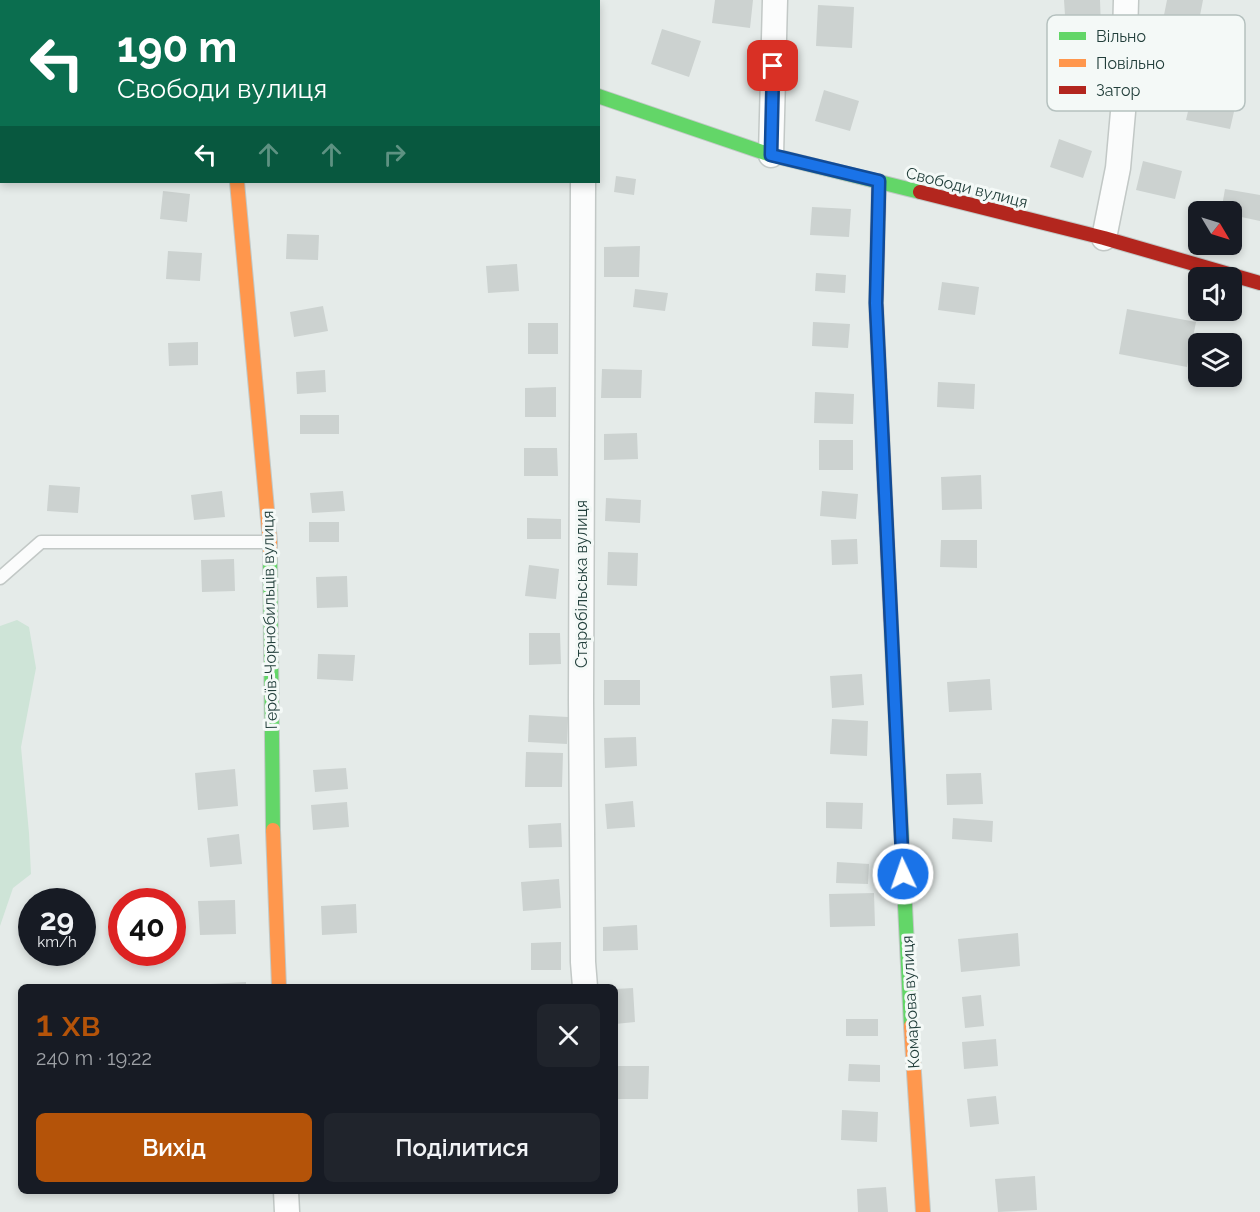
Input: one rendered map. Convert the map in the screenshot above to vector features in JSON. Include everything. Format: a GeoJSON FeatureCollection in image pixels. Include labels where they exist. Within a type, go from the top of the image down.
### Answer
{"type":"FeatureCollection","features":[{"type":"Feature","properties":{"kind":"street"},"geometry":{"type":"LineString","coordinates":[[771,155],[775,0]]}},
{"type":"Feature","properties":{"kind":"street"},"geometry":{"type":"LineString","coordinates":[[1126,0],[1126,15]]}},
{"type":"Feature","properties":{"kind":"street","name":"Свободи вулиця"},"geometry":{"type":"LineString","coordinates":[[600,97],[771,155],[1104,238],[1260,283]]}},
{"type":"Feature","properties":{"kind":"street"},"geometry":{"type":"LineString","coordinates":[[1104,238],[1118,168],[1123,111]]}},
{"type":"Feature","properties":{"kind":"street","name":"Комарова вулиця"},"geometry":{"type":"LineString","coordinates":[[879,181],[876,315],[907,970],[923,1212]]}},
{"type":"Feature","properties":{"kind":"street","name":"Героїв-Чорнобильців вулиця"},"geometry":{"type":"LineString","coordinates":[[237,183],[270,542],[272,789],[279,984]]}},
{"type":"Feature","properties":{"kind":"street","name":"Старобільська вулиця"},"geometry":{"type":"LineString","coordinates":[[583,183],[581,712],[585,984]]}},
{"type":"Feature","properties":{"kind":"street"},"geometry":{"type":"LineString","coordinates":[[286,1194],[287,1212]]}},
{"type":"Feature","properties":{"kind":"lane"},"geometry":{"type":"LineString","coordinates":[[0,578],[41,542],[270,542]]}},
{"type":"Feature","properties":{"kind":"green space"},"geometry":{"type":"Polygon","coordinates":[[[17,620],[29,627],[36,668],[21,747],[31,874],[13,888],[0,926],[0,626],[17,620]]]}},
{"type":"Feature","properties":{"kind":"building"},"geometry":{"type":"Polygon","coordinates":[[[715,0],[753,0],[750,28],[712,23],[715,0]]]}},
{"type":"Feature","properties":{"kind":"building"},"geometry":{"type":"Polygon","coordinates":[[[1064,0],[1100,0],[1101,15],[1065,15],[1064,0]]]}},
{"type":"Feature","properties":{"kind":"building"},"geometry":{"type":"Polygon","coordinates":[[[1167,0],[1203,0],[1200,15],[1164,15],[1167,0]]]}},
{"type":"Feature","properties":{"kind":"building"},"geometry":{"type":"Polygon","coordinates":[[[818,5],[854,7],[852,48],[816,46],[818,5]]]}},
{"type":"Feature","properties":{"kind":"building"},"geometry":{"type":"Polygon","coordinates":[[[662,29],[701,41],[689,77],[651,64],[662,29]]]}},
{"type":"Feature","properties":{"kind":"building"},"geometry":{"type":"Polygon","coordinates":[[[824,90],[859,101],[850,131],[815,121],[824,90]]]}},
{"type":"Feature","properties":{"kind":"building"},"geometry":{"type":"Polygon","coordinates":[[[1188,111],[1234,111],[1230,129],[1186,120],[1188,111]]]}},
{"type":"Feature","properties":{"kind":"building"},"geometry":{"type":"Polygon","coordinates":[[[1059,139],[1092,151],[1083,178],[1050,167],[1059,139]]]}},
{"type":"Feature","properties":{"kind":"building"},"geometry":{"type":"Polygon","coordinates":[[[1143,161],[1182,171],[1175,199],[1136,190],[1143,161]]]}},
{"type":"Feature","properties":{"kind":"building"},"geometry":{"type":"Polygon","coordinates":[[[616,176],[636,179],[634,195],[614,192],[616,176]]]}},
{"type":"Feature","properties":{"kind":"building"},"geometry":{"type":"Polygon","coordinates":[[[1225,189],[1260,195],[1260,221],[1242,217],[1242,201],[1223,201],[1225,189]]]}},
{"type":"Feature","properties":{"kind":"building"},"geometry":{"type":"Polygon","coordinates":[[[163,191],[190,194],[187,222],[160,219],[163,191]]]}},
{"type":"Feature","properties":{"kind":"building"},"geometry":{"type":"Polygon","coordinates":[[[812,207],[851,209],[849,237],[810,235],[812,207]]]}},
{"type":"Feature","properties":{"kind":"building"},"geometry":{"type":"Polygon","coordinates":[[[287,234],[319,235],[318,260],[286,259],[287,234]]]}},
{"type":"Feature","properties":{"kind":"building"},"geometry":{"type":"Polygon","coordinates":[[[640,246],[639,277],[604,277],[604,247],[640,246]]]}},
{"type":"Feature","properties":{"kind":"building"},"geometry":{"type":"Polygon","coordinates":[[[168,251],[202,253],[200,281],[166,279],[168,251]]]}},
{"type":"Feature","properties":{"kind":"building"},"geometry":{"type":"Polygon","coordinates":[[[517,264],[519,291],[488,293],[486,266],[517,264]]]}},
{"type":"Feature","properties":{"kind":"building"},"geometry":{"type":"Polygon","coordinates":[[[816,273],[846,275],[845,293],[815,291],[816,273]]]}},
{"type":"Feature","properties":{"kind":"building"},"geometry":{"type":"Polygon","coordinates":[[[942,282],[979,287],[975,315],[938,310],[942,282]]]}},
{"type":"Feature","properties":{"kind":"building"},"geometry":{"type":"Polygon","coordinates":[[[635,289],[668,293],[665,311],[633,307],[635,289]]]}},
{"type":"Feature","properties":{"kind":"building"},"geometry":{"type":"Polygon","coordinates":[[[323,306],[328,331],[294,337],[290,312],[323,306]]]}},
{"type":"Feature","properties":{"kind":"building"},"geometry":{"type":"Polygon","coordinates":[[[1127,309],[1196,322],[1194,333],[1188,333],[1187,367],[1119,354],[1127,309]]]}},
{"type":"Feature","properties":{"kind":"building"},"geometry":{"type":"Polygon","coordinates":[[[813,322],[850,324],[848,348],[812,346],[813,322]]]}},
{"type":"Feature","properties":{"kind":"building"},"geometry":{"type":"Polygon","coordinates":[[[528,323],[558,323],[558,354],[528,354],[528,323]]]}},
{"type":"Feature","properties":{"kind":"building"},"geometry":{"type":"Polygon","coordinates":[[[198,342],[198,365],[169,366],[168,343],[198,342]]]}},
{"type":"Feature","properties":{"kind":"building"},"geometry":{"type":"Polygon","coordinates":[[[602,369],[642,370],[641,398],[601,398],[602,369]]]}},
{"type":"Feature","properties":{"kind":"building"},"geometry":{"type":"Polygon","coordinates":[[[325,370],[326,392],[297,394],[296,372],[325,370]]]}},
{"type":"Feature","properties":{"kind":"building"},"geometry":{"type":"Polygon","coordinates":[[[938,382],[975,384],[974,409],[937,407],[938,382]]]}},
{"type":"Feature","properties":{"kind":"building"},"geometry":{"type":"Polygon","coordinates":[[[556,387],[556,417],[525,417],[525,388],[556,387]]]}},
{"type":"Feature","properties":{"kind":"building"},"geometry":{"type":"Polygon","coordinates":[[[815,392],[854,394],[853,424],[814,423],[815,392]]]}},
{"type":"Feature","properties":{"kind":"building"},"geometry":{"type":"Polygon","coordinates":[[[300,415],[339,415],[339,434],[300,434],[300,415]]]}},
{"type":"Feature","properties":{"kind":"building"},"geometry":{"type":"Polygon","coordinates":[[[637,433],[638,459],[604,460],[604,434],[637,433]]]}},
{"type":"Feature","properties":{"kind":"building"},"geometry":{"type":"Polygon","coordinates":[[[819,440],[853,440],[853,470],[819,470],[819,440]]]}},
{"type":"Feature","properties":{"kind":"building"},"geometry":{"type":"Polygon","coordinates":[[[524,448],[557,448],[558,476],[524,476],[524,448]]]}},
{"type":"Feature","properties":{"kind":"building"},"geometry":{"type":"Polygon","coordinates":[[[981,475],[982,509],[942,510],[941,477],[981,475]]]}},
{"type":"Feature","properties":{"kind":"building"},"geometry":{"type":"Polygon","coordinates":[[[49,485],[80,487],[78,513],[47,511],[49,485]]]}},
{"type":"Feature","properties":{"kind":"building"},"geometry":{"type":"Polygon","coordinates":[[[222,491],[225,517],[194,520],[191,495],[222,491]]]}},
{"type":"Feature","properties":{"kind":"building"},"geometry":{"type":"Polygon","coordinates":[[[343,491],[345,511],[312,513],[310,493],[343,491]]]}},
{"type":"Feature","properties":{"kind":"building"},"geometry":{"type":"Polygon","coordinates":[[[822,491],[858,494],[856,519],[820,516],[822,491]]]}},
{"type":"Feature","properties":{"kind":"building"},"geometry":{"type":"Polygon","coordinates":[[[606,498],[641,500],[640,523],[605,521],[606,498]]]}},
{"type":"Feature","properties":{"kind":"building"},"geometry":{"type":"Polygon","coordinates":[[[527,518],[561,519],[561,539],[527,539],[527,518]]]}},
{"type":"Feature","properties":{"kind":"building"},"geometry":{"type":"Polygon","coordinates":[[[309,522],[339,522],[339,542],[309,542],[309,522]]]}},
{"type":"Feature","properties":{"kind":"building"},"geometry":{"type":"Polygon","coordinates":[[[857,539],[858,564],[832,565],[831,540],[857,539]]]}},
{"type":"Feature","properties":{"kind":"building"},"geometry":{"type":"Polygon","coordinates":[[[941,540],[977,540],[977,568],[940,567],[941,540]]]}},
{"type":"Feature","properties":{"kind":"building"},"geometry":{"type":"Polygon","coordinates":[[[608,552],[638,553],[637,586],[607,585],[608,552]]]}},
{"type":"Feature","properties":{"kind":"building"},"geometry":{"type":"Polygon","coordinates":[[[234,559],[235,591],[202,592],[201,560],[234,559]]]}},
{"type":"Feature","properties":{"kind":"building"},"geometry":{"type":"Polygon","coordinates":[[[529,565],[559,569],[556,599],[525,596],[529,565]]]}},
{"type":"Feature","properties":{"kind":"building"},"geometry":{"type":"Polygon","coordinates":[[[347,576],[348,607],[317,608],[316,577],[347,576]]]}},
{"type":"Feature","properties":{"kind":"building"},"geometry":{"type":"Polygon","coordinates":[[[529,633],[560,633],[561,664],[529,665],[529,633]]]}},
{"type":"Feature","properties":{"kind":"building"},"geometry":{"type":"Polygon","coordinates":[[[318,654],[355,655],[353,681],[317,679],[318,654]]]}},
{"type":"Feature","properties":{"kind":"building"},"geometry":{"type":"Polygon","coordinates":[[[862,674],[864,705],[832,708],[830,676],[862,674]]]}},
{"type":"Feature","properties":{"kind":"building"},"geometry":{"type":"Polygon","coordinates":[[[990,679],[992,710],[949,712],[947,682],[990,679]]]}},
{"type":"Feature","properties":{"kind":"building"},"geometry":{"type":"Polygon","coordinates":[[[604,680],[640,680],[640,705],[604,705],[604,680]]]}},
{"type":"Feature","properties":{"kind":"building"},"geometry":{"type":"Polygon","coordinates":[[[529,715],[568,717],[567,744],[528,742],[529,715]]]}},
{"type":"Feature","properties":{"kind":"building"},"geometry":{"type":"Polygon","coordinates":[[[832,719],[868,721],[867,756],[830,754],[832,719]]]}},
{"type":"Feature","properties":{"kind":"building"},"geometry":{"type":"Polygon","coordinates":[[[636,737],[637,766],[605,768],[604,738],[636,737]]]}},
{"type":"Feature","properties":{"kind":"building"},"geometry":{"type":"Polygon","coordinates":[[[526,752],[563,753],[562,787],[525,787],[526,752]]]}},
{"type":"Feature","properties":{"kind":"building"},"geometry":{"type":"Polygon","coordinates":[[[346,768],[348,789],[315,792],[313,770],[346,768]]]}},
{"type":"Feature","properties":{"kind":"building"},"geometry":{"type":"Polygon","coordinates":[[[235,769],[238,806],[198,810],[195,773],[235,769]]]}},
{"type":"Feature","properties":{"kind":"building"},"geometry":{"type":"Polygon","coordinates":[[[981,773],[983,804],[947,805],[946,774],[981,773]]]}},
{"type":"Feature","properties":{"kind":"building"},"geometry":{"type":"Polygon","coordinates":[[[633,801],[635,827],[607,829],[605,804],[633,801]]]}},
{"type":"Feature","properties":{"kind":"building"},"geometry":{"type":"Polygon","coordinates":[[[347,802],[349,827],[313,830],[311,805],[347,802]]]}},
{"type":"Feature","properties":{"kind":"building"},"geometry":{"type":"Polygon","coordinates":[[[826,802],[863,803],[862,829],[826,828],[826,802]]]}},
{"type":"Feature","properties":{"kind":"building"},"geometry":{"type":"Polygon","coordinates":[[[953,818],[993,821],[992,842],[952,839],[953,818]]]}},
{"type":"Feature","properties":{"kind":"building"},"geometry":{"type":"Polygon","coordinates":[[[561,823],[562,847],[529,848],[528,825],[561,823]]]}},
{"type":"Feature","properties":{"kind":"building"},"geometry":{"type":"Polygon","coordinates":[[[239,834],[242,864],[210,867],[207,838],[239,834]]]}},
{"type":"Feature","properties":{"kind":"building"},"geometry":{"type":"Polygon","coordinates":[[[837,862],[869,864],[868,884],[836,883],[837,862]]]}},
{"type":"Feature","properties":{"kind":"building"},"geometry":{"type":"Polygon","coordinates":[[[559,879],[561,908],[523,911],[521,882],[559,879]]]}},
{"type":"Feature","properties":{"kind":"building"},"geometry":{"type":"Polygon","coordinates":[[[874,893],[875,926],[830,927],[829,894],[874,893]]]}},
{"type":"Feature","properties":{"kind":"building"},"geometry":{"type":"Polygon","coordinates":[[[235,900],[236,934],[200,935],[198,901],[235,900]]]}},
{"type":"Feature","properties":{"kind":"building"},"geometry":{"type":"Polygon","coordinates":[[[356,904],[357,933],[322,935],[321,906],[356,904]]]}},
{"type":"Feature","properties":{"kind":"building"},"geometry":{"type":"Polygon","coordinates":[[[637,925],[638,950],[603,951],[603,927],[637,925]]]}},
{"type":"Feature","properties":{"kind":"building"},"geometry":{"type":"Polygon","coordinates":[[[1018,933],[1020,966],[961,972],[958,939],[1018,933]]]}},
{"type":"Feature","properties":{"kind":"building"},"geometry":{"type":"Polygon","coordinates":[[[561,942],[561,970],[531,970],[531,943],[561,942]]]}},
{"type":"Feature","properties":{"kind":"building"},"geometry":{"type":"Polygon","coordinates":[[[246,982],[246,984],[210,984],[246,982]]]}},
{"type":"Feature","properties":{"kind":"building"},"geometry":{"type":"Polygon","coordinates":[[[633,988],[635,1022],[618,1024],[618,989],[633,988]]]}},
{"type":"Feature","properties":{"kind":"building"},"geometry":{"type":"Polygon","coordinates":[[[981,995],[984,1026],[965,1028],[962,997],[981,995]]]}},
{"type":"Feature","properties":{"kind":"building"},"geometry":{"type":"Polygon","coordinates":[[[846,1019],[878,1019],[878,1036],[846,1036],[846,1019]]]}},
{"type":"Feature","properties":{"kind":"building"},"geometry":{"type":"Polygon","coordinates":[[[996,1039],[998,1066],[964,1069],[962,1042],[996,1039]]]}},
{"type":"Feature","properties":{"kind":"building"},"geometry":{"type":"Polygon","coordinates":[[[849,1064],[880,1065],[880,1082],[848,1081],[849,1064]]]}},
{"type":"Feature","properties":{"kind":"building"},"geometry":{"type":"Polygon","coordinates":[[[618,1066],[649,1066],[648,1099],[618,1099],[618,1066]]]}},
{"type":"Feature","properties":{"kind":"building"},"geometry":{"type":"Polygon","coordinates":[[[996,1096],[999,1124],[970,1127],[967,1099],[996,1096]]]}},
{"type":"Feature","properties":{"kind":"building"},"geometry":{"type":"Polygon","coordinates":[[[842,1110],[878,1112],[877,1142],[841,1140],[842,1110]]]}},
{"type":"Feature","properties":{"kind":"building"},"geometry":{"type":"Polygon","coordinates":[[[1035,1176],[1037,1210],[998,1212],[995,1179],[1035,1176]]]}},
{"type":"Feature","properties":{"kind":"building"},"geometry":{"type":"Polygon","coordinates":[[[886,1187],[888,1212],[858,1212],[857,1189],[886,1187]]]}},
{"type":"Feature","properties":{"kind":"traffic: fast"},"geometry":{"type":"LineString","coordinates":[[600,97],[771,155],[920,192]]}},
{"type":"Feature","properties":{"kind":"traffic: fast"},"geometry":{"type":"LineString","coordinates":[[270,557],[273,830]]}},
{"type":"Feature","properties":{"kind":"traffic: fast"},"geometry":{"type":"LineString","coordinates":[[891,623],[911,1026]]}},
{"type":"Feature","properties":{"kind":"traffic: slow"},"geometry":{"type":"LineString","coordinates":[[237,183],[270,557]]}},
{"type":"Feature","properties":{"kind":"traffic: slow"},"geometry":{"type":"LineString","coordinates":[[273,830],[279,984]]}},
{"type":"Feature","properties":{"kind":"traffic: slow"},"geometry":{"type":"LineString","coordinates":[[911,1026],[923,1212]]}},
{"type":"Feature","properties":{"kind":"traffic: jam"},"geometry":{"type":"LineString","coordinates":[[879,181],[876,303],[891,623]]}},
{"type":"Feature","properties":{"kind":"traffic: jam"},"geometry":{"type":"LineString","coordinates":[[920,192],[1104,238],[1260,283]]}},
{"type":"Feature","properties":{"kind":"route"},"geometry":{"type":"LineString","coordinates":[[773,66],[771,155],[879,181],[876,303],[903,874]]}}]}
